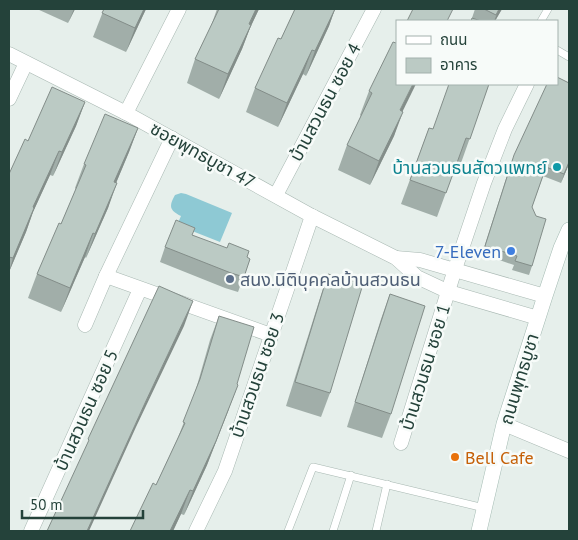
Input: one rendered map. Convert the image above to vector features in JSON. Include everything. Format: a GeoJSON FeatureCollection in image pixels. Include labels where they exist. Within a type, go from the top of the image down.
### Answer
{"type":"FeatureCollection","features":[{"type":"Feature","properties":{"kind":"main road","name":"ถนนพุทธบูชา"},"geometry":{"type":"LineString","coordinates":[[479,531],[504,424],[561,248],[569,230]]}},
{"type":"Feature","properties":{"kind":"street"},"geometry":{"type":"LineString","coordinates":[[126,112],[180,9]]}},
{"type":"Feature","properties":{"kind":"street","name":"บ้านสวนธน ซอย 4"},"geometry":{"type":"LineString","coordinates":[[276,195],[374,9]]}},
{"type":"Feature","properties":{"kind":"street","name":"ซอยพุทธบูชา 47"},"geometry":{"type":"LineString","coordinates":[[9,54],[126,112],[312,216],[396,258],[417,276],[449,292],[538,318]]}},
{"type":"Feature","properties":{"kind":"street"},"geometry":{"type":"LineString","coordinates":[[9,99],[26,63]]}},
{"type":"Feature","properties":{"kind":"street","name":"บ้านสวนธน ซอย 1"},"geometry":{"type":"LineString","coordinates":[[401,443],[484,183],[505,129],[526,85]]}},
{"type":"Feature","properties":{"kind":"street"},"geometry":{"type":"LineString","coordinates":[[85,325],[106,276],[172,138]]}},
{"type":"Feature","properties":{"kind":"street","name":"บ้านสวนธน ซอย 3"},"geometry":{"type":"LineString","coordinates":[[196,531],[226,471],[312,216]]}},
{"type":"Feature","properties":{"kind":"street","name":"ซอยพุทธบูชา 47"},"geometry":{"type":"LineString","coordinates":[[396,258],[420,260],[545,296]]}},
{"type":"Feature","properties":{"kind":"street"},"geometry":{"type":"LineString","coordinates":[[106,276],[271,335]]}},
{"type":"Feature","properties":{"kind":"street","name":"บ้านสวนธน ซอย 5"},"geometry":{"type":"LineString","coordinates":[[31,531],[140,289]]}},
{"type":"Feature","properties":{"kind":"street"},"geometry":{"type":"LineString","coordinates":[[504,424],[569,451]]}},
{"type":"Feature","properties":{"kind":"lane"},"geometry":{"type":"LineString","coordinates":[[558,51],[569,57]]}},
{"type":"Feature","properties":{"kind":"lane"},"geometry":{"type":"LineString","coordinates":[[288,531],[312,467],[484,508]]}},
{"type":"Feature","properties":{"kind":"lane"},"geometry":{"type":"LineString","coordinates":[[333,531],[351,475]]}},
{"type":"Feature","properties":{"kind":"lane"},"geometry":{"type":"LineString","coordinates":[[376,531],[387,484]]}},
{"type":"Feature","properties":{"kind":"water"},"geometry":{"type":"Polygon","coordinates":[[[181,193],[232,213],[220,242],[177,225],[181,216],[172,210],[171,205],[175,195],[181,193]]]}},
{"type":"Feature","properties":{"kind":"building"},"geometry":{"type":"Polygon","coordinates":[[[104,9],[144,9],[135,28],[102,13],[104,9]]]}},
{"type":"Feature","properties":{"kind":"building"},"geometry":{"type":"Polygon","coordinates":[[[219,9],[256,9],[249,24],[251,25],[228,74],[195,59],[219,9]]]}},
{"type":"Feature","properties":{"kind":"building"},"geometry":{"type":"Polygon","coordinates":[[[295,9],[335,9],[315,51],[312,50],[287,103],[255,88],[278,38],[281,39],[295,9]]]}},
{"type":"Feature","properties":{"kind":"building"},"geometry":{"type":"Polygon","coordinates":[[[413,9],[453,9],[448,20],[408,20],[413,9]]]}},
{"type":"Feature","properties":{"kind":"building"},"geometry":{"type":"Polygon","coordinates":[[[484,9],[499,9],[496,15],[484,9]]]}},
{"type":"Feature","properties":{"kind":"building"},"geometry":{"type":"Polygon","coordinates":[[[393,42],[396,43],[396,85],[412,85],[400,110],[403,112],[379,161],[347,145],[372,93],[369,91],[393,42]]]}},
{"type":"Feature","properties":{"kind":"building"},"geometry":{"type":"Polygon","coordinates":[[[558,78],[569,83],[569,162],[564,174],[546,167],[532,207],[536,216],[546,219],[532,266],[515,261],[517,256],[485,246],[514,155],[547,85],[558,85],[558,78]]]}},
{"type":"Feature","properties":{"kind":"building"},"geometry":{"type":"Polygon","coordinates":[[[449,85],[489,85],[470,139],[466,138],[446,193],[410,180],[429,128],[433,129],[449,85]]]}},
{"type":"Feature","properties":{"kind":"building"},"geometry":{"type":"Polygon","coordinates":[[[52,87],[85,102],[62,152],[59,151],[33,207],[13,258],[9,257],[9,174],[25,139],[28,141],[52,87]]]}},
{"type":"Feature","properties":{"kind":"building"},"geometry":{"type":"Polygon","coordinates":[[[105,114],[138,128],[114,182],[117,183],[70,288],[37,274],[59,223],[61,224],[105,114]]]}},
{"type":"Feature","properties":{"kind":"building"},"geometry":{"type":"Polygon","coordinates":[[[176,220],[195,228],[192,235],[227,248],[229,243],[249,251],[247,257],[250,259],[244,277],[165,247],[176,220]]]}},
{"type":"Feature","properties":{"kind":"building"},"geometry":{"type":"Polygon","coordinates":[[[328,274],[363,284],[330,393],[295,382],[328,274]]]}},
{"type":"Feature","properties":{"kind":"building"},"geometry":{"type":"Polygon","coordinates":[[[159,286],[193,301],[87,531],[47,531],[88,439],[159,286]]]}},
{"type":"Feature","properties":{"kind":"building"},"geometry":{"type":"Polygon","coordinates":[[[390,294],[425,306],[391,414],[355,402],[390,294]]]}},
{"type":"Feature","properties":{"kind":"building"},"geometry":{"type":"Polygon","coordinates":[[[219,316],[254,327],[238,385],[216,441],[193,491],[190,490],[170,531],[130,531],[153,483],[156,485],[185,423],[183,422],[200,379],[219,316]]]}},
{"type":"Feature","properties":{"kind":"place","name":"บ้านสวนธนสัตวแพทย์"},"geometry":{"type":"Point","coordinates":[557,167]}},
{"type":"Feature","properties":{"kind":"place","name":"7-Eleven"},"geometry":{"type":"Point","coordinates":[511,251]}},
{"type":"Feature","properties":{"kind":"place","name":"สนง.นิติบุคคลบ้านสวนธน"},"geometry":{"type":"Point","coordinates":[230,279]}},
{"type":"Feature","properties":{"kind":"place","name":"Bell Cafe"},"geometry":{"type":"Point","coordinates":[455,457]}}]}
